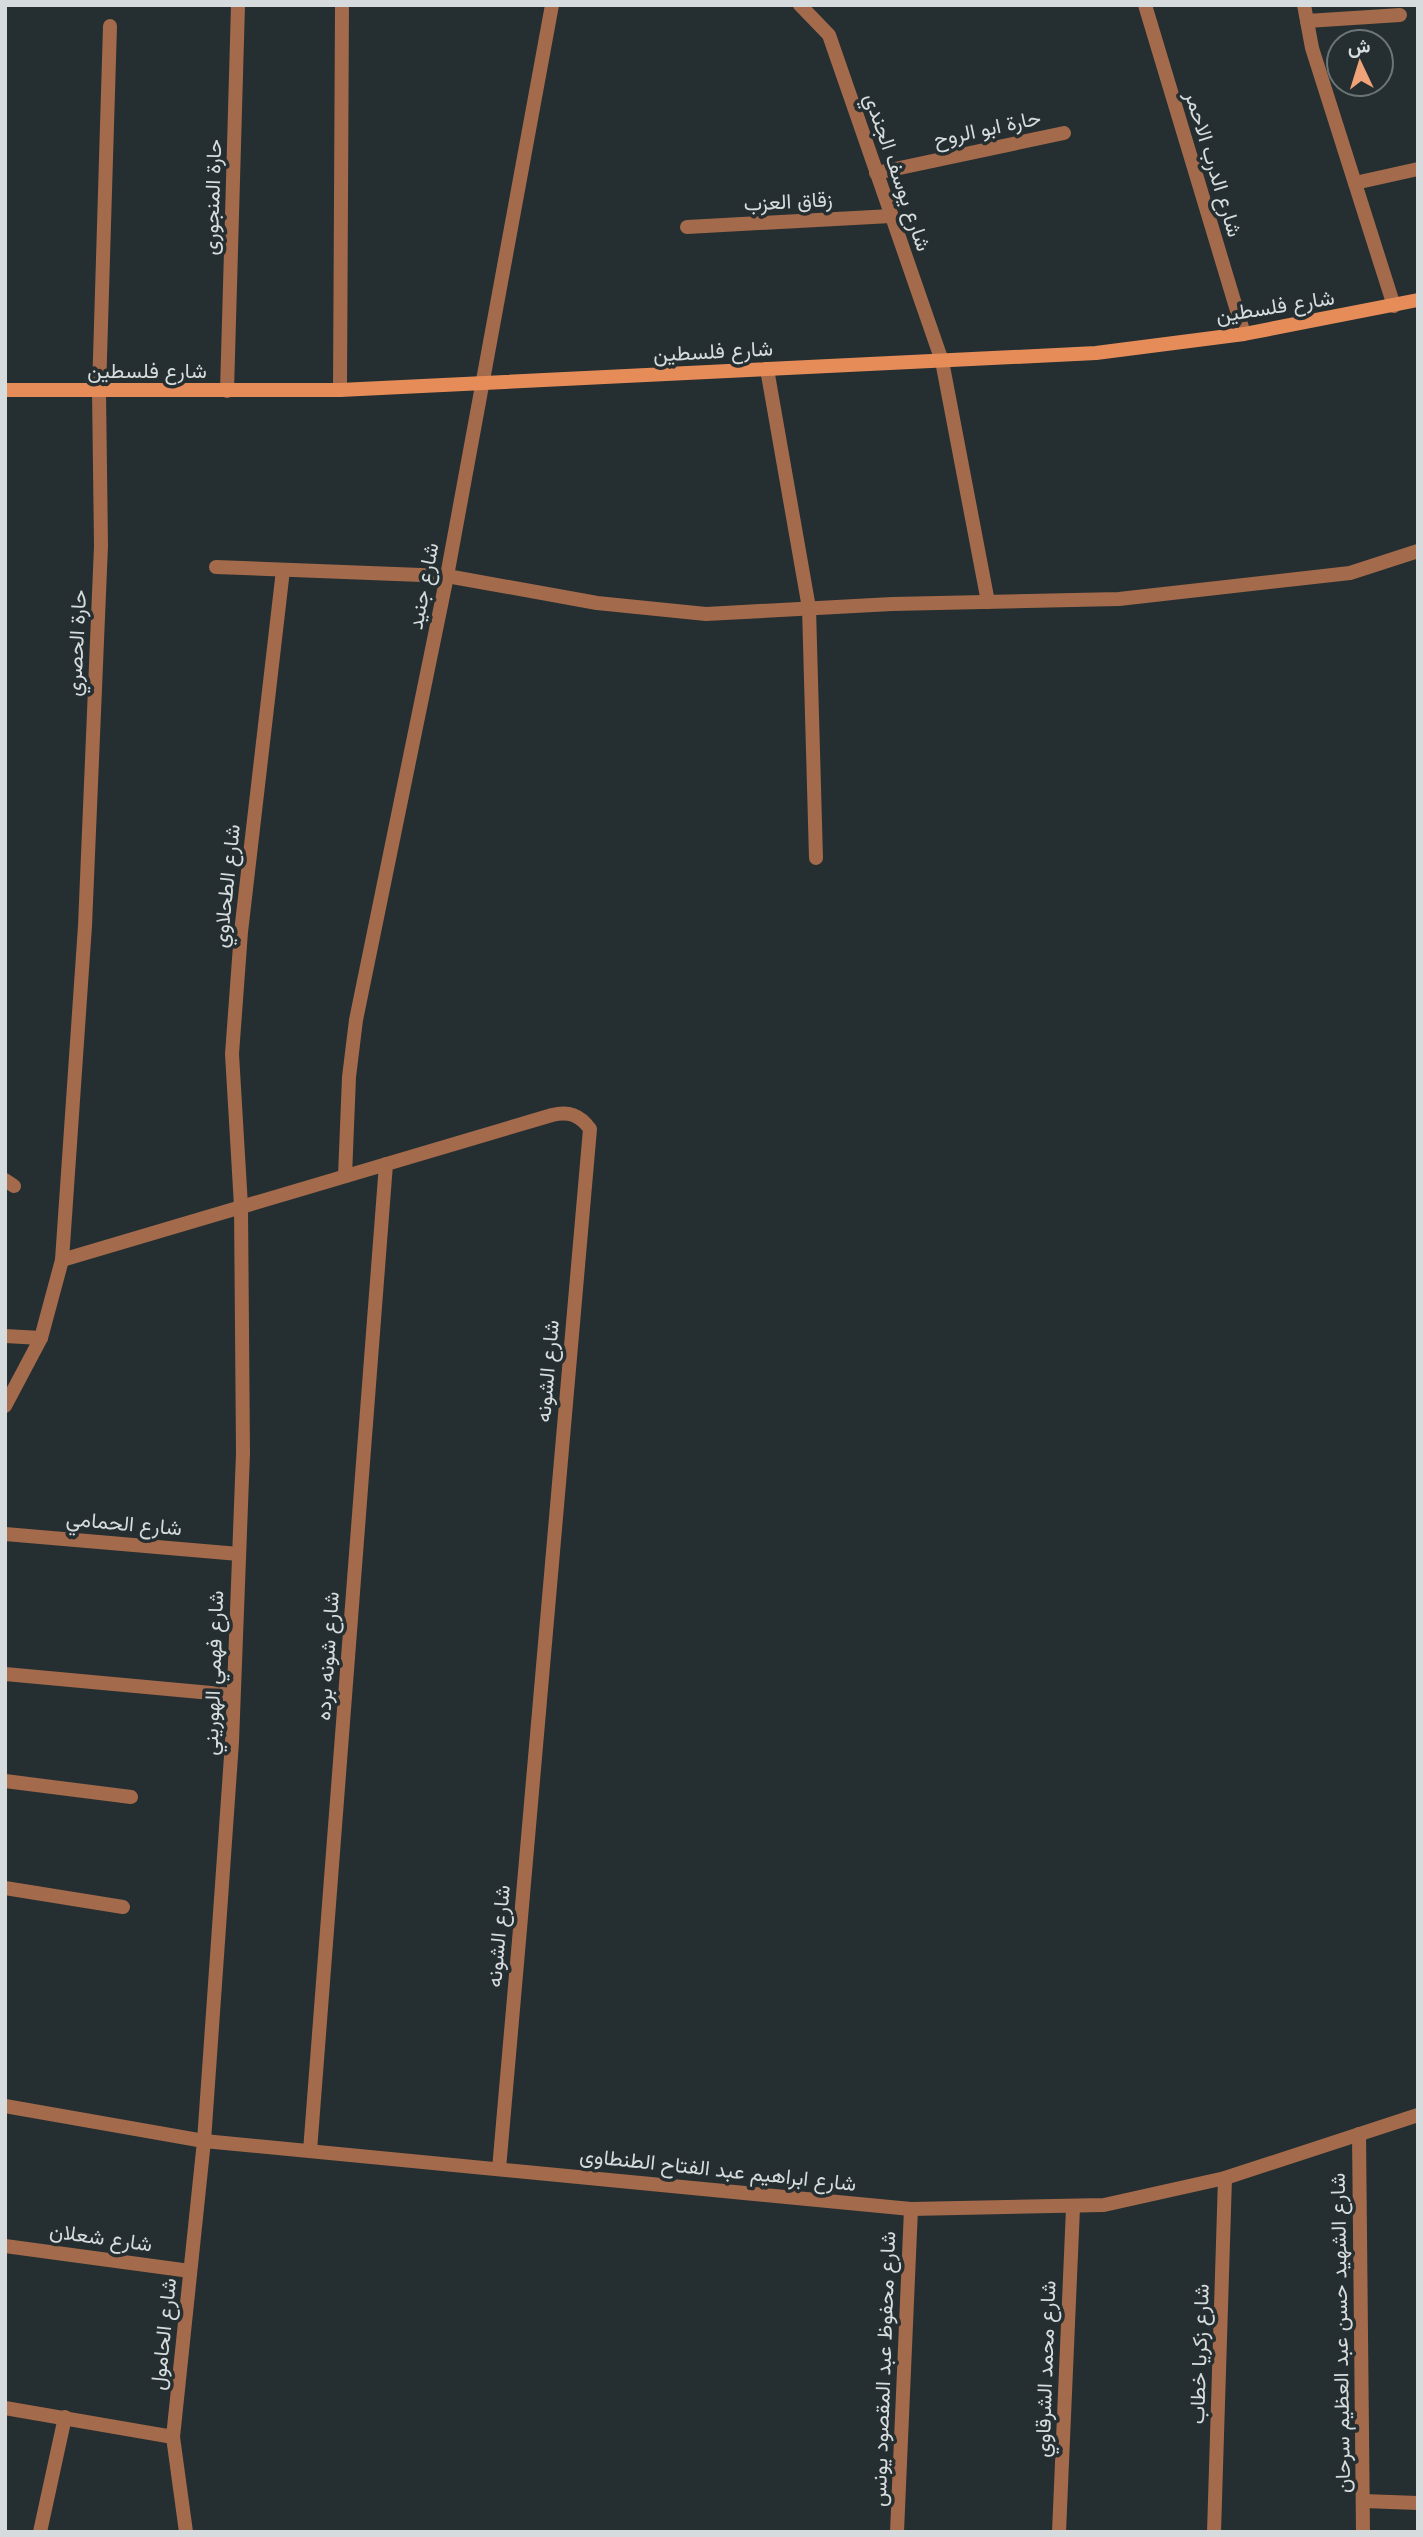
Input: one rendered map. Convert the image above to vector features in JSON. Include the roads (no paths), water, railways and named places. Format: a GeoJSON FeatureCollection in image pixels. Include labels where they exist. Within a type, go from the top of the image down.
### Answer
{"type":"FeatureCollection","features":[{"type":"Feature","properties":{"kind":"street","name":"حارة المنجورى"},"geometry":{"type":"LineString","coordinates":[[227,391],[238,5]]}},
{"type":"Feature","properties":{"kind":"street"},"geometry":{"type":"LineString","coordinates":[[340,390],[342,5]]}},
{"type":"Feature","properties":{"kind":"street","name":"شارع جنيد"},"geometry":{"type":"LineString","coordinates":[[345,1176],[349,1077],[356,1020],[447,576],[552,5]]}},
{"type":"Feature","properties":{"kind":"street","name":"شارع يوسف الجندي"},"geometry":{"type":"LineString","coordinates":[[800,5],[818,20],[829,35],[942,361],[989,602]]}},
{"type":"Feature","properties":{"kind":"street","name":"شارع الدرب الاحمر"},"geometry":{"type":"LineString","coordinates":[[1145,5],[1244,334]]}},
{"type":"Feature","properties":{"kind":"street"},"geometry":{"type":"LineString","coordinates":[[1304,5],[1312,48],[1394,306]]}},
{"type":"Feature","properties":{"kind":"street"},"geometry":{"type":"LineString","coordinates":[[1307,21],[1400,15]]}},
{"type":"Feature","properties":{"kind":"street","name":"حارة الحصري"},"geometry":{"type":"LineString","coordinates":[[5,1406],[41,1338],[62,1260],[85,926],[101,559],[99,391],[110,26]]}},
{"type":"Feature","properties":{"kind":"street","name":"حارة ابو الروح"},"geometry":{"type":"LineString","coordinates":[[876,173],[1064,134]]}},
{"type":"Feature","properties":{"kind":"street"},"geometry":{"type":"LineString","coordinates":[[1354,183],[1418,169]]}},
{"type":"Feature","properties":{"kind":"street","name":"زقاق العزب"},"geometry":{"type":"LineString","coordinates":[[687,227],[891,216]]}},
{"type":"Feature","properties":{"kind":"street","name":"شارع فلسطين"},"geometry":{"type":"LineString","coordinates":[[5,390],[340,390],[1096,352],[1244,334],[1418,300]]}},
{"type":"Feature","properties":{"kind":"street"},"geometry":{"type":"LineString","coordinates":[[767,369],[809,608],[816,858]]}},
{"type":"Feature","properties":{"kind":"street"},"geometry":{"type":"LineString","coordinates":[[216,568],[447,576],[597,603],[706,614],[809,608],[1119,599],[1350,573],[1418,551]]}},
{"type":"Feature","properties":{"kind":"street","name":"شارع الطحلاوي"},"geometry":{"type":"LineString","coordinates":[[241,1206],[232,1054],[241,932],[282,570]]}},
{"type":"Feature","properties":{"kind":"street","name":"شارع الشونه"},"geometry":{"type":"LineString","coordinates":[[62,1260],[561,1113],[578,1116],[590,1129],[499,2169]]}},
{"type":"Feature","properties":{"kind":"street","name":"شارع شونه برده"},"geometry":{"type":"LineString","coordinates":[[310,2151],[386,1164]]}},
{"type":"Feature","properties":{"kind":"street","name":"شارع فهمي الهوريني"},"geometry":{"type":"LineString","coordinates":[[204,2141],[233,1695],[243,1453],[241,1206]]}},
{"type":"Feature","properties":{"kind":"street"},"geometry":{"type":"LineString","coordinates":[[5,1336],[41,1338]]}},
{"type":"Feature","properties":{"kind":"street","name":"شارع الحمامي"},"geometry":{"type":"LineString","coordinates":[[5,1534],[239,1554]]}},
{"type":"Feature","properties":{"kind":"street"},"geometry":{"type":"LineString","coordinates":[[5,1674],[233,1695]]}},
{"type":"Feature","properties":{"kind":"street"},"geometry":{"type":"LineString","coordinates":[[5,1781],[131,1797]]}},
{"type":"Feature","properties":{"kind":"street"},"geometry":{"type":"LineString","coordinates":[[5,1888],[123,1907]]}},
{"type":"Feature","properties":{"kind":"street","name":"شارع ابراهيم عبد الفتاح الطنطاوى"},"geometry":{"type":"LineString","coordinates":[[5,2106],[204,2141],[911,2209],[1073,2208],[1104,2205],[1225,2178],[1418,2115]]}},
{"type":"Feature","properties":{"kind":"street","name":"شارع الشهيد حسن عبد العظيم سرحان"},"geometry":{"type":"LineString","coordinates":[[1359,2134],[1363,2532]]}},
{"type":"Feature","properties":{"kind":"street","name":"شارع الحامول"},"geometry":{"type":"LineString","coordinates":[[186,2532],[173,2437],[204,2141]]}},
{"type":"Feature","properties":{"kind":"street","name":"شارع زكريا خطاب"},"geometry":{"type":"LineString","coordinates":[[1214,2532],[1225,2178]]}},
{"type":"Feature","properties":{"kind":"street","name":"شارع محمد الشرقاوي"},"geometry":{"type":"LineString","coordinates":[[1059,2532],[1073,2208]]}},
{"type":"Feature","properties":{"kind":"street","name":"شارع محفوظ عبد المقصود يونس"},"geometry":{"type":"LineString","coordinates":[[897,2532],[911,2209]]}},
{"type":"Feature","properties":{"kind":"street","name":"شارع شعلان"},"geometry":{"type":"LineString","coordinates":[[5,2246],[190,2271]]}},
{"type":"Feature","properties":{"kind":"street"},"geometry":{"type":"LineString","coordinates":[[5,2408],[173,2437]]}},
{"type":"Feature","properties":{"kind":"street"},"geometry":{"type":"LineString","coordinates":[[40,2532],[65,2417]]}},
{"type":"Feature","properties":{"kind":"street"},"geometry":{"type":"LineString","coordinates":[[1363,2501],[1418,2503]]}}]}
